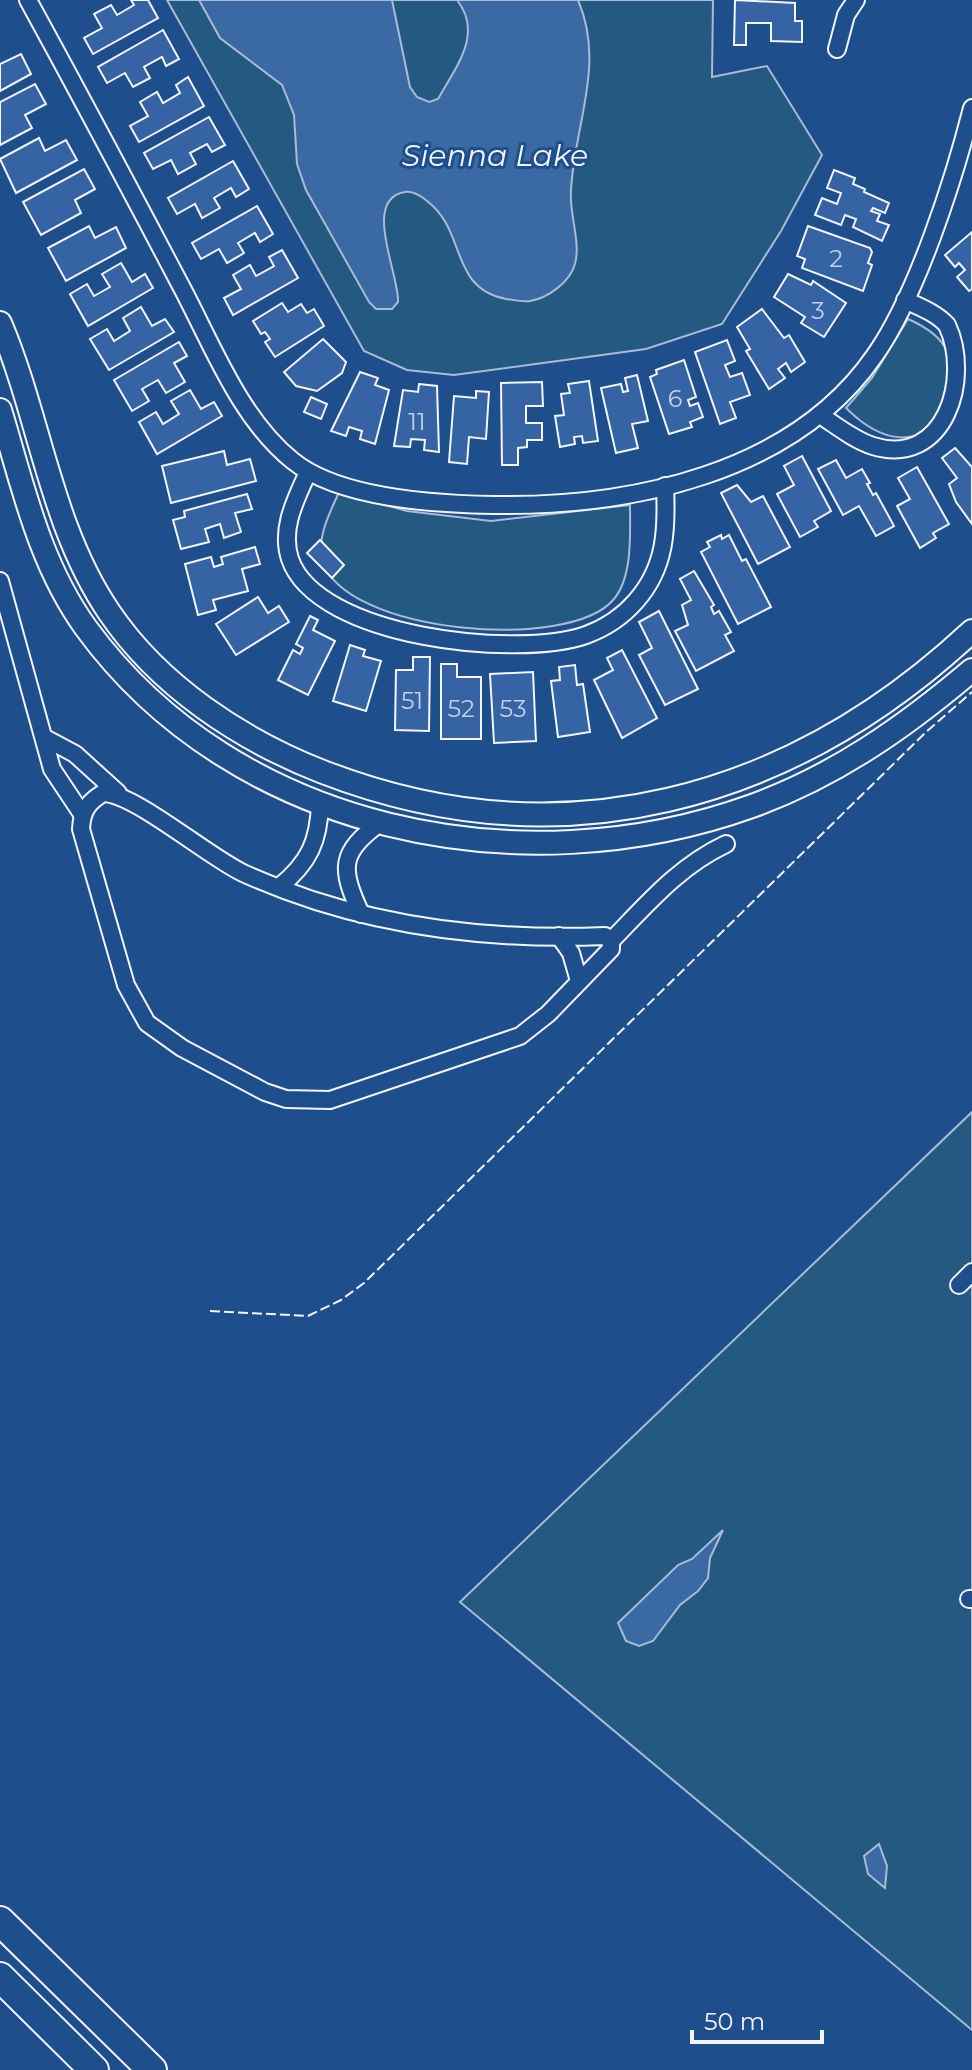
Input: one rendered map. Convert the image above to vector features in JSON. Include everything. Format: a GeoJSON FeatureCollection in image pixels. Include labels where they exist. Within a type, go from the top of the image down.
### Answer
{"type":"FeatureCollection","features":[{"type":"Feature","properties":{"kind":"highway"},"geometry":{"type":"LineString","coordinates":[[0,1921],[152,2070]]}},
{"type":"Feature","properties":{"kind":"highway"},"geometry":{"type":"LineString","coordinates":[[0,1977],[94,2070]]}},
{"type":"Feature","properties":{"kind":"street"},"geometry":{"type":"LineString","coordinates":[[28,0],[248,408],[280,450],[308,472],[390,496],[482,505],[574,502],[665,486],[735,463],[820,415],[870,363],[905,300],[972,108]]}},
{"type":"Feature","properties":{"kind":"street"},"geometry":{"type":"LineString","coordinates":[[837,49],[846,15],[856,0]]}},
{"type":"Feature","properties":{"kind":"street"},"geometry":{"type":"LineString","coordinates":[[820,415],[857,439],[893,449],[930,440],[958,413],[968,376],[958,339],[931,312],[905,300]]}},
{"type":"Feature","properties":{"kind":"street"},"geometry":{"type":"LineString","coordinates":[[0,323],[24,385],[72,542],[110,614],[165,674],[229,724],[300,763],[377,791],[464,809],[554,814],[643,806],[686,796],[771,767],[822,742],[902,690],[972,631]]}},
{"type":"Feature","properties":{"kind":"street"},"geometry":{"type":"LineString","coordinates":[[0,410],[49,565],[66,597],[107,655],[154,703],[207,745],[265,779],[320,803],[381,822],[459,839],[550,845],[595,842],[678,828],[752,806],[823,775],[890,735],[972,670]]}},
{"type":"Feature","properties":{"kind":"street"},"geometry":{"type":"LineString","coordinates":[[308,472],[292,507],[287,541],[290,558],[307,587],[321,598],[373,621],[427,635],[485,643],[565,640],[585,635],[622,615],[643,592],[659,565],[667,524],[665,486]]}},
{"type":"Feature","properties":{"kind":"street"},"geometry":{"type":"LineString","coordinates":[[0,581],[52,769],[82,814]]}},
{"type":"Feature","properties":{"kind":"street"},"geometry":{"type":"LineString","coordinates":[[45,738],[75,754],[118,793],[207,852],[279,887],[361,914],[459,933],[605,936],[611,941]]}},
{"type":"Feature","properties":{"kind":"street"},"geometry":{"type":"LineString","coordinates":[[118,793],[103,793],[90,801],[82,814],[81,829],[134,1005],[163,1037],[265,1092],[308,1101],[330,1100],[503,1043],[535,1026],[611,949],[611,941],[675,875],[699,857],[726,844]]}},
{"type":"Feature","properties":{"kind":"street"},"geometry":{"type":"LineString","coordinates":[[279,887],[300,869],[315,845],[320,803]]}},
{"type":"Feature","properties":{"kind":"street"},"geometry":{"type":"LineString","coordinates":[[361,914],[348,886],[347,858],[352,845],[381,822]]}},
{"type":"Feature","properties":{"kind":"street"},"geometry":{"type":"LineString","coordinates":[[559,936],[571,953],[579,981]]}},
{"type":"Feature","properties":{"kind":"street"},"geometry":{"type":"LineString","coordinates":[[959,1285],[972,1272]]}},
{"type":"Feature","properties":{"kind":"shaded area"},"geometry":{"type":"Polygon","coordinates":[[[167,0],[713,0],[712,77],[767,66],[822,155],[781,231],[722,324],[646,349],[454,375],[407,370],[364,351],[167,0]]]}},
{"type":"Feature","properties":{"kind":"shaded area"},"geometry":{"type":"Polygon","coordinates":[[[908,319],[924,327],[943,345],[948,355],[950,379],[948,410],[925,432],[903,437],[872,428],[846,408],[872,378],[908,319]]]}},
{"type":"Feature","properties":{"kind":"shaded area"},"geometry":{"type":"Polygon","coordinates":[[[339,492],[407,511],[491,521],[630,505],[625,579],[614,599],[590,616],[553,626],[508,630],[460,627],[412,619],[371,605],[339,586],[323,561],[323,534],[339,492]]]}},
{"type":"Feature","properties":{"kind":"shaded area"},"geometry":{"type":"Polygon","coordinates":[[[972,1112],[972,2030],[460,1602],[972,1112]]]}},
{"type":"Feature","properties":{"kind":"water","name":"Sienna Lake"},"geometry":{"type":"Polygon","coordinates":[[[199,0],[392,0],[410,87],[417,97],[429,102],[438,99],[464,51],[468,25],[457,0],[578,0],[586,24],[589,72],[573,167],[571,200],[576,255],[568,277],[551,293],[530,301],[506,299],[488,293],[475,283],[467,271],[440,213],[420,196],[405,192],[392,198],[386,208],[384,223],[398,302],[392,309],[376,309],[369,302],[306,190],[297,164],[294,115],[282,85],[220,38],[199,0]]]}},
{"type":"Feature","properties":{"kind":"water"},"geometry":{"type":"Polygon","coordinates":[[[723,1530],[710,1558],[708,1578],[698,1591],[680,1605],[653,1641],[639,1646],[626,1641],[618,1623],[678,1565],[692,1559],[723,1530]]]}},
{"type":"Feature","properties":{"kind":"water"},"geometry":{"type":"Polygon","coordinates":[[[879,1844],[887,1866],[885,1888],[868,1874],[864,1856],[879,1844]]]}},
{"type":"Feature","properties":{"kind":"building"},"geometry":{"type":"Polygon","coordinates":[[[131,0],[148,0],[158,18],[93,54],[84,38],[102,28],[94,14],[111,5],[117,15],[134,5],[131,0]]]}},
{"type":"Feature","properties":{"kind":"building"},"geometry":{"type":"Polygon","coordinates":[[[735,0],[795,3],[795,21],[802,21],[802,42],[771,41],[771,23],[746,23],[746,45],[734,45],[735,0]]]}},
{"type":"Feature","properties":{"kind":"building"},"geometry":{"type":"Polygon","coordinates":[[[163,30],[179,59],[166,66],[162,57],[144,67],[150,78],[133,87],[125,73],[107,83],[98,67],[163,30]]]}},
{"type":"Feature","properties":{"kind":"building"},"geometry":{"type":"Polygon","coordinates":[[[21,54],[31,74],[0,91],[0,64],[21,54]]]}},
{"type":"Feature","properties":{"kind":"building"},"geometry":{"type":"Polygon","coordinates":[[[188,77],[204,106],[139,142],[130,126],[148,116],[140,102],[157,92],[163,103],[180,93],[176,85],[188,77]]]}},
{"type":"Feature","properties":{"kind":"building"},"geometry":{"type":"Polygon","coordinates":[[[35,84],[46,104],[25,115],[32,128],[0,145],[0,102],[35,84]]]}},
{"type":"Feature","properties":{"kind":"building"},"geometry":{"type":"Polygon","coordinates":[[[209,117],[225,145],[212,152],[207,144],[190,153],[196,164],[178,174],[171,160],[153,169],[144,153],[209,117]]]}},
{"type":"Feature","properties":{"kind":"building"},"geometry":{"type":"Polygon","coordinates":[[[39,138],[45,151],[66,140],[77,160],[16,193],[0,159],[39,138]]]}},
{"type":"Feature","properties":{"kind":"building"},"geometry":{"type":"Polygon","coordinates":[[[233,161],[249,189],[236,197],[231,188],[214,198],[220,208],[202,218],[195,204],[177,214],[168,198],[233,161]]]}},
{"type":"Feature","properties":{"kind":"building"},"geometry":{"type":"Polygon","coordinates":[[[84,169],[95,189],[75,200],[81,213],[41,235],[23,202],[84,169]]]}},
{"type":"Feature","properties":{"kind":"building"},"geometry":{"type":"Polygon","coordinates":[[[834,170],[855,178],[853,184],[889,203],[885,213],[873,208],[871,211],[880,214],[877,221],[889,225],[882,241],[853,227],[856,219],[845,215],[841,225],[815,215],[822,198],[837,204],[841,193],[827,188],[834,170]]]}},
{"type":"Feature","properties":{"kind":"building"},"geometry":{"type":"Polygon","coordinates":[[[257,206],[273,234],[260,242],[255,233],[238,243],[244,253],[227,263],[219,249],[201,259],[192,243],[257,206]]]}},
{"type":"Feature","properties":{"kind":"building"},"geometry":{"type":"Polygon","coordinates":[[[89,226],[95,238],[116,227],[126,248],[66,281],[48,248],[89,226]]]}},
{"type":"Feature","properties":{"kind":"building"},"geometry":{"type":"Polygon","coordinates":[[[808,226],[870,248],[872,252],[868,263],[872,265],[863,291],[802,268],[805,259],[797,256],[808,226]]]}},
{"type":"Feature","properties":{"kind":"building"},"geometry":{"type":"Polygon","coordinates":[[[972,232],[972,289],[969,291],[957,277],[965,270],[959,263],[955,267],[945,255],[972,232]]]}},
{"type":"Feature","properties":{"kind":"building"},"geometry":{"type":"Polygon","coordinates":[[[282,250],[298,278],[233,315],[224,298],[241,289],[233,275],[250,265],[256,276],[274,266],[269,257],[282,250]]]}},
{"type":"Feature","properties":{"kind":"building"},"geometry":{"type":"Polygon","coordinates":[[[121,263],[132,282],[145,274],[153,288],[88,326],[70,294],[87,284],[94,296],[110,287],[102,274],[121,263]]]}},
{"type":"Feature","properties":{"kind":"building"},"geometry":{"type":"Polygon","coordinates":[[[788,274],[811,285],[813,281],[846,303],[824,337],[801,323],[805,317],[774,297],[788,274]]]}},
{"type":"Feature","properties":{"kind":"building"},"geometry":{"type":"Polygon","coordinates":[[[282,303],[288,312],[301,304],[307,313],[314,309],[324,326],[275,357],[265,342],[270,339],[265,332],[261,334],[253,321],[282,303]]]}},
{"type":"Feature","properties":{"kind":"building"},"geometry":{"type":"Polygon","coordinates":[[[141,307],[152,326],[165,319],[174,332],[109,370],[90,339],[107,329],[114,341],[130,331],[123,318],[141,307]]]}},
{"type":"Feature","properties":{"kind":"building"},"geometry":{"type":"Polygon","coordinates":[[[762,309],[784,338],[789,335],[805,362],[791,372],[786,363],[778,369],[785,378],[769,389],[746,351],[750,349],[737,327],[762,309]]]}},
{"type":"Feature","properties":{"kind":"building"},"geometry":{"type":"Polygon","coordinates":[[[323,339],[346,362],[342,373],[317,391],[296,386],[284,372],[323,339]]]}},
{"type":"Feature","properties":{"kind":"building"},"geometry":{"type":"Polygon","coordinates":[[[727,340],[735,361],[725,365],[730,377],[742,373],[750,395],[730,402],[736,418],[720,424],[695,352],[727,340]]]}},
{"type":"Feature","properties":{"kind":"building"},"geometry":{"type":"Polygon","coordinates":[[[179,342],[187,356],[174,363],[185,382],[166,393],[158,380],[142,389],[149,401],[132,411],[114,380],[179,342]]]}},
{"type":"Feature","properties":{"kind":"building"},"geometry":{"type":"Polygon","coordinates":[[[684,360],[696,397],[688,400],[690,406],[698,403],[703,417],[690,422],[692,427],[669,434],[650,377],[657,374],[656,370],[684,360]]]}},
{"type":"Feature","properties":{"kind":"building"},"geometry":{"type":"Polygon","coordinates":[[[360,372],[378,378],[375,385],[389,390],[375,444],[360,439],[362,431],[349,427],[346,436],[331,431],[360,372]]]}},
{"type":"Feature","properties":{"kind":"building"},"geometry":{"type":"Polygon","coordinates":[[[637,375],[648,421],[632,424],[638,448],[616,453],[601,388],[621,384],[623,392],[628,391],[625,378],[637,375]]]}},
{"type":"Feature","properties":{"kind":"building"},"geometry":{"type":"Polygon","coordinates":[[[589,381],[598,441],[583,443],[582,436],[574,437],[575,444],[560,447],[555,416],[564,415],[561,394],[570,393],[568,384],[589,381]]]}},
{"type":"Feature","properties":{"kind":"building"},"geometry":{"type":"Polygon","coordinates":[[[542,382],[543,406],[526,406],[526,423],[542,423],[542,440],[527,440],[527,447],[518,448],[518,465],[502,465],[501,383],[542,382]]]}},
{"type":"Feature","properties":{"kind":"building"},"geometry":{"type":"Polygon","coordinates":[[[419,384],[437,386],[439,452],[424,450],[425,440],[411,439],[410,447],[394,446],[403,390],[418,392],[419,384]]]}},
{"type":"Feature","properties":{"kind":"building"},"geometry":{"type":"Polygon","coordinates":[[[190,390],[201,409],[214,402],[222,416],[157,454],[139,422],[156,412],[163,424],[179,414],[171,401],[190,390]]]}},
{"type":"Feature","properties":{"kind":"building"},"geometry":{"type":"Polygon","coordinates":[[[476,391],[489,392],[486,439],[469,437],[467,464],[449,462],[454,396],[476,398],[476,391]]]}},
{"type":"Feature","properties":{"kind":"building"},"geometry":{"type":"Polygon","coordinates":[[[311,397],[327,404],[321,419],[304,412],[311,397]]]}},
{"type":"Feature","properties":{"kind":"building"},"geometry":{"type":"Polygon","coordinates":[[[955,448],[972,467],[972,524],[956,502],[949,484],[957,478],[942,458],[955,448]]]}},
{"type":"Feature","properties":{"kind":"building"},"geometry":{"type":"Polygon","coordinates":[[[224,451],[227,465],[250,459],[256,481],[171,503],[162,466],[224,451]]]}},
{"type":"Feature","properties":{"kind":"building"},"geometry":{"type":"Polygon","coordinates":[[[802,456],[831,511],[814,521],[818,527],[800,537],[777,494],[794,485],[784,466],[802,456]]]}},
{"type":"Feature","properties":{"kind":"building"},"geometry":{"type":"Polygon","coordinates":[[[836,460],[846,478],[862,469],[873,495],[876,493],[894,526],[876,536],[859,506],[843,515],[818,469],[836,460]]]}},
{"type":"Feature","properties":{"kind":"building"},"geometry":{"type":"Polygon","coordinates":[[[917,467],[949,524],[933,533],[936,538],[920,548],[897,506],[910,499],[898,478],[917,467]]]}},
{"type":"Feature","properties":{"kind":"building"},"geometry":{"type":"Polygon","coordinates":[[[737,485],[751,502],[763,496],[790,547],[758,564],[721,493],[737,485]]]}},
{"type":"Feature","properties":{"kind":"building"},"geometry":{"type":"Polygon","coordinates":[[[247,494],[252,509],[235,513],[241,532],[224,538],[220,524],[205,529],[209,542],[181,549],[173,520],[185,517],[184,511],[247,494]]]}},
{"type":"Feature","properties":{"kind":"building"},"geometry":{"type":"Polygon","coordinates":[[[721,535],[722,539],[729,535],[742,561],[746,559],[771,607],[738,624],[701,552],[710,547],[707,542],[721,535]]]}},
{"type":"Feature","properties":{"kind":"building"},"geometry":{"type":"Polygon","coordinates":[[[320,540],[344,565],[332,578],[307,553],[320,540]]]}},
{"type":"Feature","properties":{"kind":"building"},"geometry":{"type":"Polygon","coordinates":[[[255,547],[260,564],[242,569],[248,591],[213,600],[216,610],[198,615],[185,564],[211,557],[214,567],[223,564],[221,557],[255,547]]]}},
{"type":"Feature","properties":{"kind":"building"},"geometry":{"type":"Polygon","coordinates":[[[694,571],[714,605],[711,607],[714,614],[719,611],[731,632],[725,635],[734,651],[696,671],[675,631],[688,625],[682,605],[691,600],[680,579],[694,571]]]}},
{"type":"Feature","properties":{"kind":"building"},"geometry":{"type":"Polygon","coordinates":[[[258,597],[268,613],[279,606],[289,622],[236,655],[216,624],[258,597]]]}},
{"type":"Feature","properties":{"kind":"building"},"geometry":{"type":"Polygon","coordinates":[[[659,611],[698,689],[665,705],[639,655],[652,648],[639,622],[659,611]]]}},
{"type":"Feature","properties":{"kind":"building"},"geometry":{"type":"Polygon","coordinates":[[[310,616],[318,620],[313,630],[335,641],[308,695],[278,680],[293,650],[300,654],[303,648],[296,644],[310,616]]]}},
{"type":"Feature","properties":{"kind":"building"},"geometry":{"type":"Polygon","coordinates":[[[350,645],[365,650],[363,656],[381,661],[366,711],[333,701],[350,645]]]}},
{"type":"Feature","properties":{"kind":"building"},"geometry":{"type":"Polygon","coordinates":[[[622,650],[657,718],[622,738],[594,680],[613,670],[607,658],[622,650]]]}},
{"type":"Feature","properties":{"kind":"building"},"geometry":{"type":"Polygon","coordinates":[[[413,657],[430,657],[429,731],[395,730],[396,670],[413,670],[413,657]]]}},
{"type":"Feature","properties":{"kind":"building"},"geometry":{"type":"Polygon","coordinates":[[[441,664],[457,664],[457,677],[481,677],[481,739],[441,739],[441,664]]]}},
{"type":"Feature","properties":{"kind":"building"},"geometry":{"type":"Polygon","coordinates":[[[575,665],[577,685],[583,684],[590,732],[558,737],[551,681],[560,680],[559,667],[575,665]]]}},
{"type":"Feature","properties":{"kind":"building"},"geometry":{"type":"Polygon","coordinates":[[[533,672],[536,741],[494,743],[490,674],[533,672]]]}},
{"type":"Feature","properties":{"kind":"fence"},"geometry":{"type":"LineString","coordinates":[[210,1311],[308,1316],[341,1300],[364,1283],[926,732],[972,692]]}}]}
